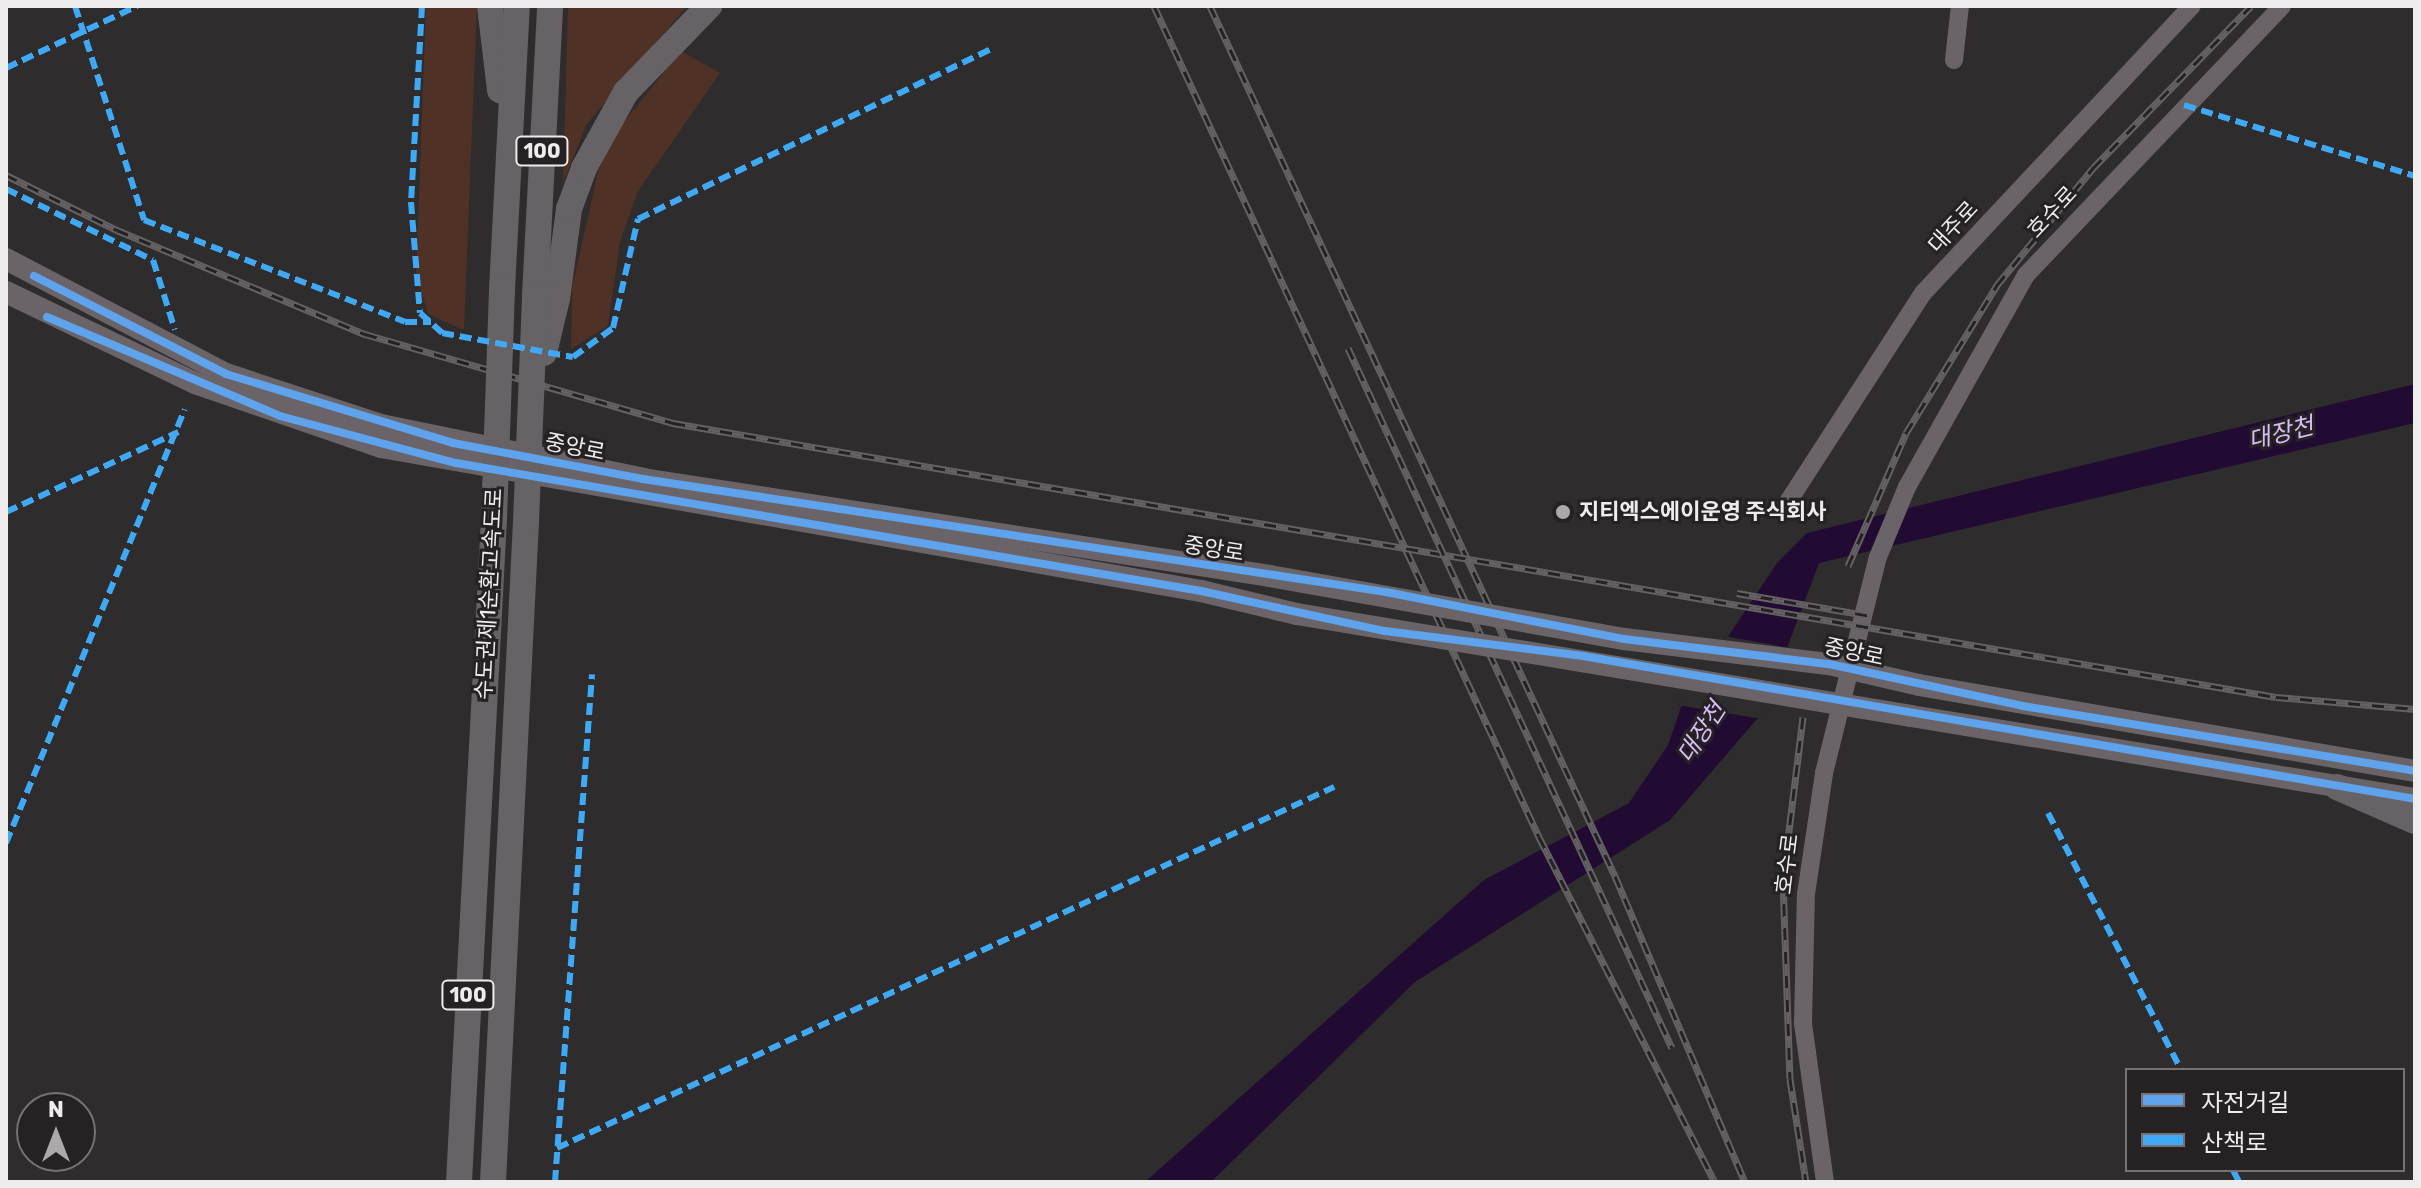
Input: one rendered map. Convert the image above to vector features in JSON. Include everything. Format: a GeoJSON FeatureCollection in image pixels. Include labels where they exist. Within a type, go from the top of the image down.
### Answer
{"type":"FeatureCollection","features":[{"type":"Feature","properties":{"kind":"highway"},"geometry":{"type":"LineString","coordinates":[[490,6],[509,161]]}},
{"type":"Feature","properties":{"kind":"highway","name":"수도권제1순환고속도로"},"geometry":{"type":"LineString","coordinates":[[459,1182],[517,6]]}},
{"type":"Feature","properties":{"kind":"highway","name":"수도권제1순환고속도로"},"geometry":{"type":"LineString","coordinates":[[493,1182],[531,407],[546,297],[550,6]]}},
{"type":"Feature","properties":{"kind":"highway"},"geometry":{"type":"LineString","coordinates":[[546,297],[569,209],[584,168],[626,92],[709,6]]}},
{"type":"Feature","properties":{"kind":"highway"},"geometry":{"type":"LineString","coordinates":[[2337,787],[2415,821]]}},
{"type":"Feature","properties":{"kind":"main road","name":"중앙로"},"geometry":{"type":"LineString","coordinates":[[6,259],[226,374],[381,425],[643,479],[1270,576],[1639,641],[1829,664],[1919,685],[2415,771]]}},
{"type":"Feature","properties":{"kind":"main road","name":"중앙로"},"geometry":{"type":"LineString","coordinates":[[6,292],[195,383],[381,447],[1297,614],[2415,799]]}},
{"type":"Feature","properties":{"kind":"street"},"geometry":{"type":"LineString","coordinates":[[1954,60],[1960,6]]}},
{"type":"Feature","properties":{"kind":"street","name":"대주로"},"geometry":{"type":"LineString","coordinates":[[1784,508],[1924,292],[2192,6]]}},
{"type":"Feature","properties":{"kind":"street","name":"호수로"},"geometry":{"type":"LineString","coordinates":[[1825,1182],[1803,1023],[1806,894],[1824,773],[1878,557],[1907,487],[2026,275],[2282,6]]}},
{"type":"Feature","properties":{"kind":"shaded area"},"geometry":{"type":"Polygon","coordinates":[[[426,6],[477,6],[464,330],[428,314],[416,274],[426,6]]]}},
{"type":"Feature","properties":{"kind":"shaded area"},"geometry":{"type":"Polygon","coordinates":[[[568,6],[687,6],[586,125],[563,183],[568,6]]]}},
{"type":"Feature","properties":{"kind":"shaded area"},"geometry":{"type":"Polygon","coordinates":[[[681,51],[720,73],[638,191],[620,242],[608,326],[571,349],[572,288],[598,172],[615,133],[681,51]]]}},
{"type":"Feature","properties":{"kind":"water","name":"대장천"},"geometry":{"type":"Polygon","coordinates":[[[2415,384],[2415,423],[1819,563],[1763,712],[1670,820],[1415,982],[1211,1182],[1145,1182],[1484,880],[1629,803],[1668,745],[1681,707],[1777,563],[1807,533],[2415,384]]]}},
{"type":"Feature","properties":{"kind":"pier"},"geometry":{"type":"Polygon","coordinates":[[[1724,636],[1791,648],[1762,719],[1677,705],[1724,636]]]}},
{"type":"Feature","properties":{"kind":"railway"},"geometry":{"type":"LineString","coordinates":[[1154,6],[1539,837],[1715,1182]]}},
{"type":"Feature","properties":{"kind":"railway"},"geometry":{"type":"LineString","coordinates":[[1210,6],[1615,876],[1745,1182]]}},
{"type":"Feature","properties":{"kind":"railway"},"geometry":{"type":"LineString","coordinates":[[1848,566],[1906,433],[1997,285],[2093,168],[2251,6]]}},
{"type":"Feature","properties":{"kind":"railway"},"geometry":{"type":"LineString","coordinates":[[6,175],[117,230],[365,334],[673,423],[2276,697],[2415,709]]}},
{"type":"Feature","properties":{"kind":"railway"},"geometry":{"type":"LineString","coordinates":[[1348,348],[1672,1048]]}},
{"type":"Feature","properties":{"kind":"railway"},"geometry":{"type":"LineString","coordinates":[[1737,593],[1871,616]]}},
{"type":"Feature","properties":{"kind":"railway"},"geometry":{"type":"LineString","coordinates":[[1803,717],[1783,880],[1790,1079],[1806,1182]]}},
{"type":"Feature","properties":{"kind":"marked path"},"geometry":{"type":"LineString","coordinates":[[75,6],[144,220],[405,322],[431,322]]}},
{"type":"Feature","properties":{"kind":"marked path"},"geometry":{"type":"LineString","coordinates":[[6,68],[137,6]]}},
{"type":"Feature","properties":{"kind":"marked path"},"geometry":{"type":"LineString","coordinates":[[422,6],[411,202],[420,313],[442,333],[573,357],[613,328],[638,219],[992,49]]}},
{"type":"Feature","properties":{"kind":"marked path"},"geometry":{"type":"LineString","coordinates":[[2184,105],[2415,176]]}},
{"type":"Feature","properties":{"kind":"marked path"},"geometry":{"type":"LineString","coordinates":[[6,189],[153,260],[175,330]]}},
{"type":"Feature","properties":{"kind":"marked path"},"geometry":{"type":"LineString","coordinates":[[6,843],[185,409]]}},
{"type":"Feature","properties":{"kind":"marked path"},"geometry":{"type":"LineString","coordinates":[[6,512],[178,432]]}},
{"type":"Feature","properties":{"kind":"marked path"},"geometry":{"type":"LineString","coordinates":[[555,1182],[592,674]]}},
{"type":"Feature","properties":{"kind":"marked path"},"geometry":{"type":"LineString","coordinates":[[557,1148],[1334,787]]}},
{"type":"Feature","properties":{"kind":"marked path"},"geometry":{"type":"LineString","coordinates":[[2048,813],[2180,1068]]}},
{"type":"Feature","properties":{"kind":"marked path"},"geometry":{"type":"LineString","coordinates":[[2234,1172],[2239,1182]]}},
{"type":"Feature","properties":{"kind":"cycle path"},"geometry":{"type":"LineString","coordinates":[[34,276],[226,374],[453,443],[643,479],[1386,592],[1624,639],[1829,664],[2023,706],[2415,771]]}},
{"type":"Feature","properties":{"kind":"cycle path"},"geometry":{"type":"LineString","coordinates":[[47,317],[280,416],[456,463],[1201,591],[1385,631],[1583,656],[2415,799]]}},
{"type":"Feature","properties":{"kind":"place","name":"지티엑스에이운영 주식회사"},"geometry":{"type":"Point","coordinates":[1563,512]}}]}
